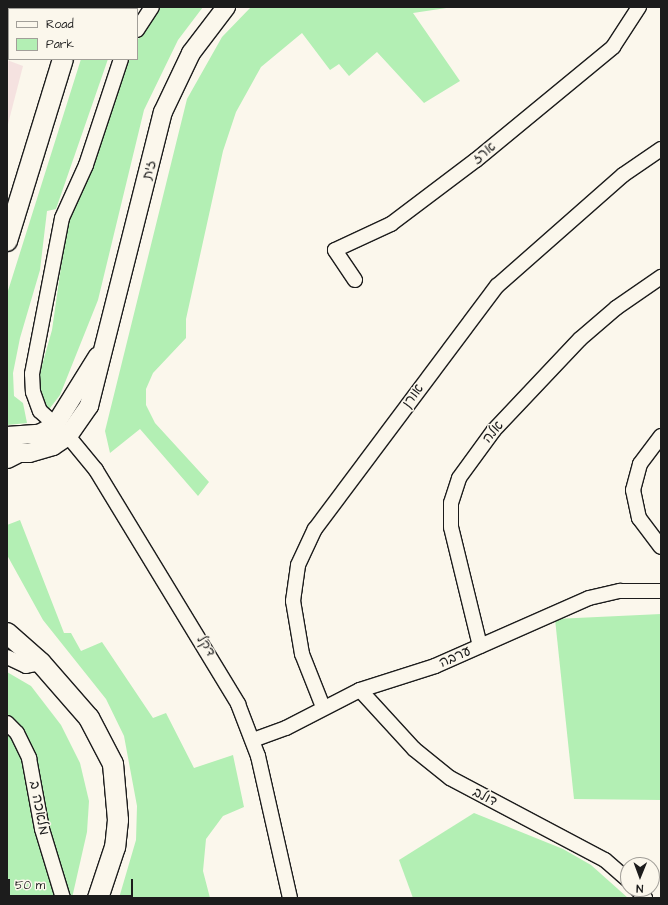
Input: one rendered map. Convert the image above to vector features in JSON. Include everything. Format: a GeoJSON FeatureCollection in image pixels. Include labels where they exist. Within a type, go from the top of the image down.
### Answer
{"type":"FeatureCollection","features":[{"type":"Feature","properties":{"kind":"main road"},"geometry":{"type":"LineString","coordinates":[[7,241],[63,60]]}},
{"type":"Feature","properties":{"kind":"main road"},"geometry":{"type":"LineString","coordinates":[[7,633],[40,663],[89,718],[113,764],[118,820],[115,848],[98,898]]}},
{"type":"Feature","properties":{"kind":"street"},"geometry":{"type":"LineString","coordinates":[[138,28],[152,7]]}},
{"type":"Feature","properties":{"kind":"street","name":"זית"},"geometry":{"type":"LineString","coordinates":[[10,455],[41,451],[62,430],[104,347],[163,112],[190,53],[226,7]]}},
{"type":"Feature","properties":{"kind":"street","name":"ארז"},"geometry":{"type":"LineString","coordinates":[[355,280],[335,250],[391,224],[476,160],[613,47],[639,7]]}},
{"type":"Feature","properties":{"kind":"street","name":"דקל"},"geometry":{"type":"LineString","coordinates":[[121,60],[86,165],[62,218],[32,374],[37,405],[62,430],[96,470],[221,671],[252,740],[290,898]]}},
{"type":"Feature","properties":{"kind":"street","name":"אורן"},"geometry":{"type":"LineString","coordinates":[[323,706],[302,654],[293,601],[298,565],[315,529],[500,283],[623,175],[661,149]]}},
{"type":"Feature","properties":{"kind":"street","name":"אלה"},"geometry":{"type":"LineString","coordinates":[[480,646],[451,527],[451,503],[459,478],[494,430],[580,339],[616,308],[661,277]]}},
{"type":"Feature","properties":{"kind":"street"},"geometry":{"type":"LineString","coordinates":[[7,436],[39,434],[62,430]]}},
{"type":"Feature","properties":{"kind":"street"},"geometry":{"type":"LineString","coordinates":[[661,436],[640,464],[633,490],[638,518],[661,547]]}},
{"type":"Feature","properties":{"kind":"street","name":"ערבה"},"geometry":{"type":"LineString","coordinates":[[252,740],[286,728],[323,706],[360,690],[435,666],[598,595],[632,590],[661,591]]}},
{"type":"Feature","properties":{"kind":"street"},"geometry":{"type":"LineString","coordinates":[[7,657],[26,666],[40,663]]}},
{"type":"Feature","properties":{"kind":"street","name":"דולב"},"geometry":{"type":"LineString","coordinates":[[360,690],[414,750],[444,774],[605,860],[620,873]]}},
{"type":"Feature","properties":{"kind":"street","name":"מלאכה ב"},"geometry":{"type":"LineString","coordinates":[[7,723],[21,738],[29,758],[42,829],[64,898]]}},
{"type":"Feature","properties":{"kind":"shaded area"},"geometry":{"type":"Polygon","coordinates":[[[7,60],[23,66],[7,128],[7,60]]]}},
{"type":"Feature","properties":{"kind":"green space"},"geometry":{"type":"Polygon","coordinates":[[[7,7],[26,7],[8,8],[8,30],[7,7]]]}},
{"type":"Feature","properties":{"kind":"green space"},"geometry":{"type":"Polygon","coordinates":[[[158,7],[203,7],[178,40],[144,110],[98,300],[60,395],[47,412],[37,383],[52,330],[68,218],[128,60],[138,60],[138,39],[158,7]]]}},
{"type":"Feature","properties":{"kind":"green space"},"geometry":{"type":"Polygon","coordinates":[[[251,7],[453,7],[413,13],[460,81],[424,103],[377,52],[349,76],[339,64],[330,70],[302,33],[261,67],[236,112],[223,151],[186,319],[186,338],[153,373],[146,389],[146,405],[155,423],[209,482],[198,496],[140,429],[110,453],[105,431],[187,99],[222,37],[251,7]]]}},
{"type":"Feature","properties":{"kind":"green space"},"geometry":{"type":"Polygon","coordinates":[[[81,60],[108,60],[56,209],[47,211],[40,270],[20,338],[13,373],[14,396],[23,403],[27,423],[7,425],[7,294],[81,60]]]}},
{"type":"Feature","properties":{"kind":"green space"},"geometry":{"type":"Polygon","coordinates":[[[20,520],[64,633],[71,633],[81,651],[102,642],[153,718],[166,713],[194,768],[233,755],[244,807],[223,816],[206,839],[203,871],[210,898],[119,898],[136,840],[137,806],[124,736],[106,699],[43,620],[7,555],[7,525],[20,520]]]}},
{"type":"Feature","properties":{"kind":"green space"},"geometry":{"type":"Polygon","coordinates":[[[661,614],[661,800],[574,799],[555,619],[661,614]]]}},
{"type":"Feature","properties":{"kind":"green space"},"geometry":{"type":"Polygon","coordinates":[[[7,672],[31,686],[61,725],[80,763],[89,801],[87,832],[72,898],[8,898],[7,672]]]}},
{"type":"Feature","properties":{"kind":"green space"},"geometry":{"type":"Polygon","coordinates":[[[474,813],[563,849],[591,865],[620,891],[620,897],[628,898],[413,898],[399,860],[474,813]]]}}]}
